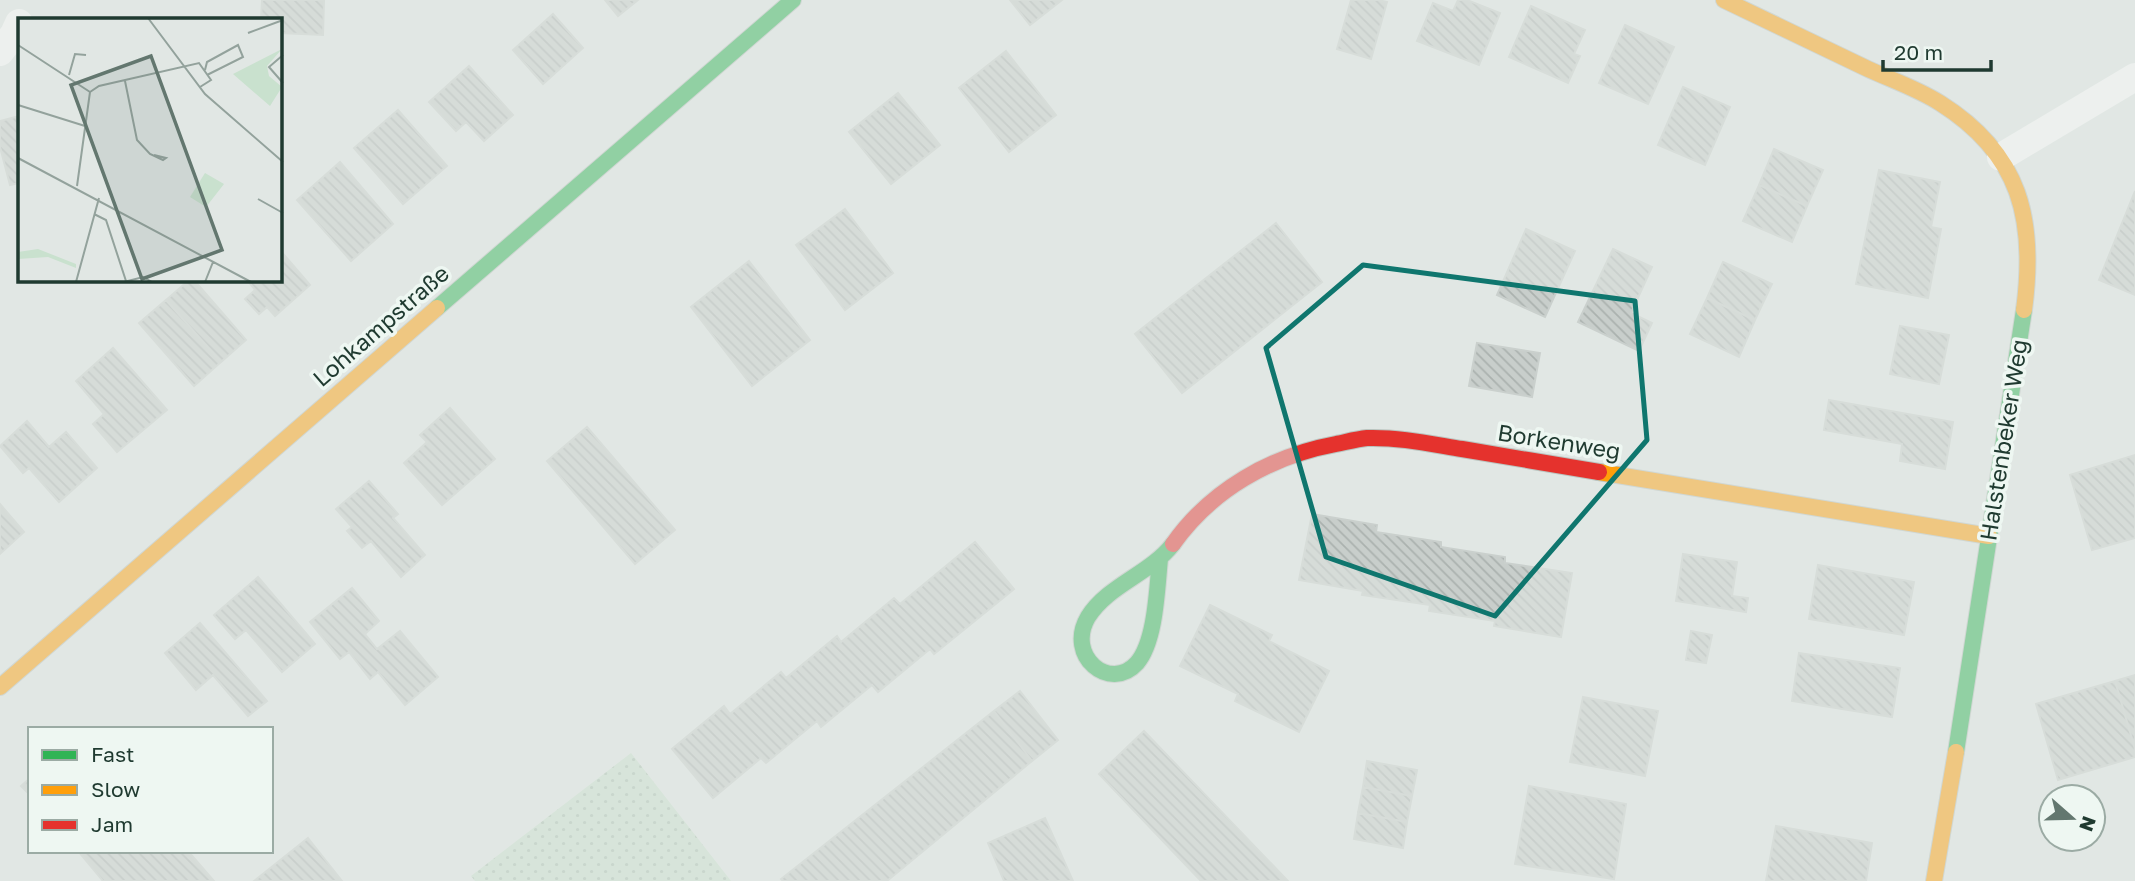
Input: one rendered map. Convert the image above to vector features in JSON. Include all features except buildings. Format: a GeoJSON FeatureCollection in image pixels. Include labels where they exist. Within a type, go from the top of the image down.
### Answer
{"type":"FeatureCollection","features":[{"type":"Feature","properties":{"kind":"street"},"geometry":{"type":"LineString","coordinates":[[21,18],[26,0]]}},
{"type":"Feature","properties":{"kind":"street","name":"Lohkampstraße"},"geometry":{"type":"LineString","coordinates":[[0,687],[793,0]]}},
{"type":"Feature","properties":{"kind":"street","name":"Halstenbeker Weg"},"geometry":{"type":"LineString","coordinates":[[1724,0],[1938,102],[1961,116],[1981,133],[2000,157],[2017,187],[2026,222],[2029,262],[1970,667],[1934,881]]}},
{"type":"Feature","properties":{"kind":"street"},"geometry":{"type":"LineString","coordinates":[[0,52],[18,25]]}},
{"type":"Feature","properties":{"kind":"street"},"geometry":{"type":"LineString","coordinates":[[2000,157],[2135,78]]}},
{"type":"Feature","properties":{"kind":"street","name":"Borkenweg"},"geometry":{"type":"LineString","coordinates":[[1160,559],[1156,599],[1145,649],[1136,664],[1123,673],[1108,673],[1093,666],[1083,656],[1080,638],[1084,623],[1092,611],[1120,586],[1160,559],[1193,517],[1239,480],[1274,461],[1318,446],[1368,438],[1418,442],[1989,536]]}},
{"type":"Feature","properties":{"kind":"highlighted area"},"geometry":{"type":"Polygon","coordinates":[[[1363,265],[1635,301],[1647,440],[1495,616],[1326,557],[1266,348],[1363,265]]]}},
{"type":"Feature","properties":{"kind":"green space"},"geometry":{"type":"Polygon","coordinates":[[[631,753],[731,881],[475,881],[471,876],[631,753]]]}},
{"type":"Feature","properties":{"kind":"traffic: fast"},"geometry":{"type":"LineString","coordinates":[[437,308],[793,0]]}},
{"type":"Feature","properties":{"kind":"traffic: fast"},"geometry":{"type":"LineString","coordinates":[[1956,752],[2024,310]]}},
{"type":"Feature","properties":{"kind":"traffic: fast"},"geometry":{"type":"LineString","coordinates":[[1160,559],[1152,628],[1143,653],[1137,663],[1126,671],[1115,674],[1104,672],[1086,657],[1082,645],[1082,631],[1088,617],[1106,596],[1153,564],[1173,544]]}},
{"type":"Feature","properties":{"kind":"traffic: slow"},"geometry":{"type":"LineString","coordinates":[[1724,0],[1932,98],[1967,123],[1989,144],[2005,167],[2017,192],[2024,218],[2027,247],[2024,310]]}},
{"type":"Feature","properties":{"kind":"traffic: slow"},"geometry":{"type":"LineString","coordinates":[[0,687],[437,308]]}},
{"type":"Feature","properties":{"kind":"traffic: slow"},"geometry":{"type":"LineString","coordinates":[[1599,472],[1989,536]]}},
{"type":"Feature","properties":{"kind":"traffic: slow"},"geometry":{"type":"LineString","coordinates":[[1934,881],[1956,752]]}},
{"type":"Feature","properties":{"kind":"traffic: jam"},"geometry":{"type":"LineString","coordinates":[[1173,544],[1205,507],[1244,478],[1288,457],[1359,439],[1415,441],[1599,472]]}}]}
